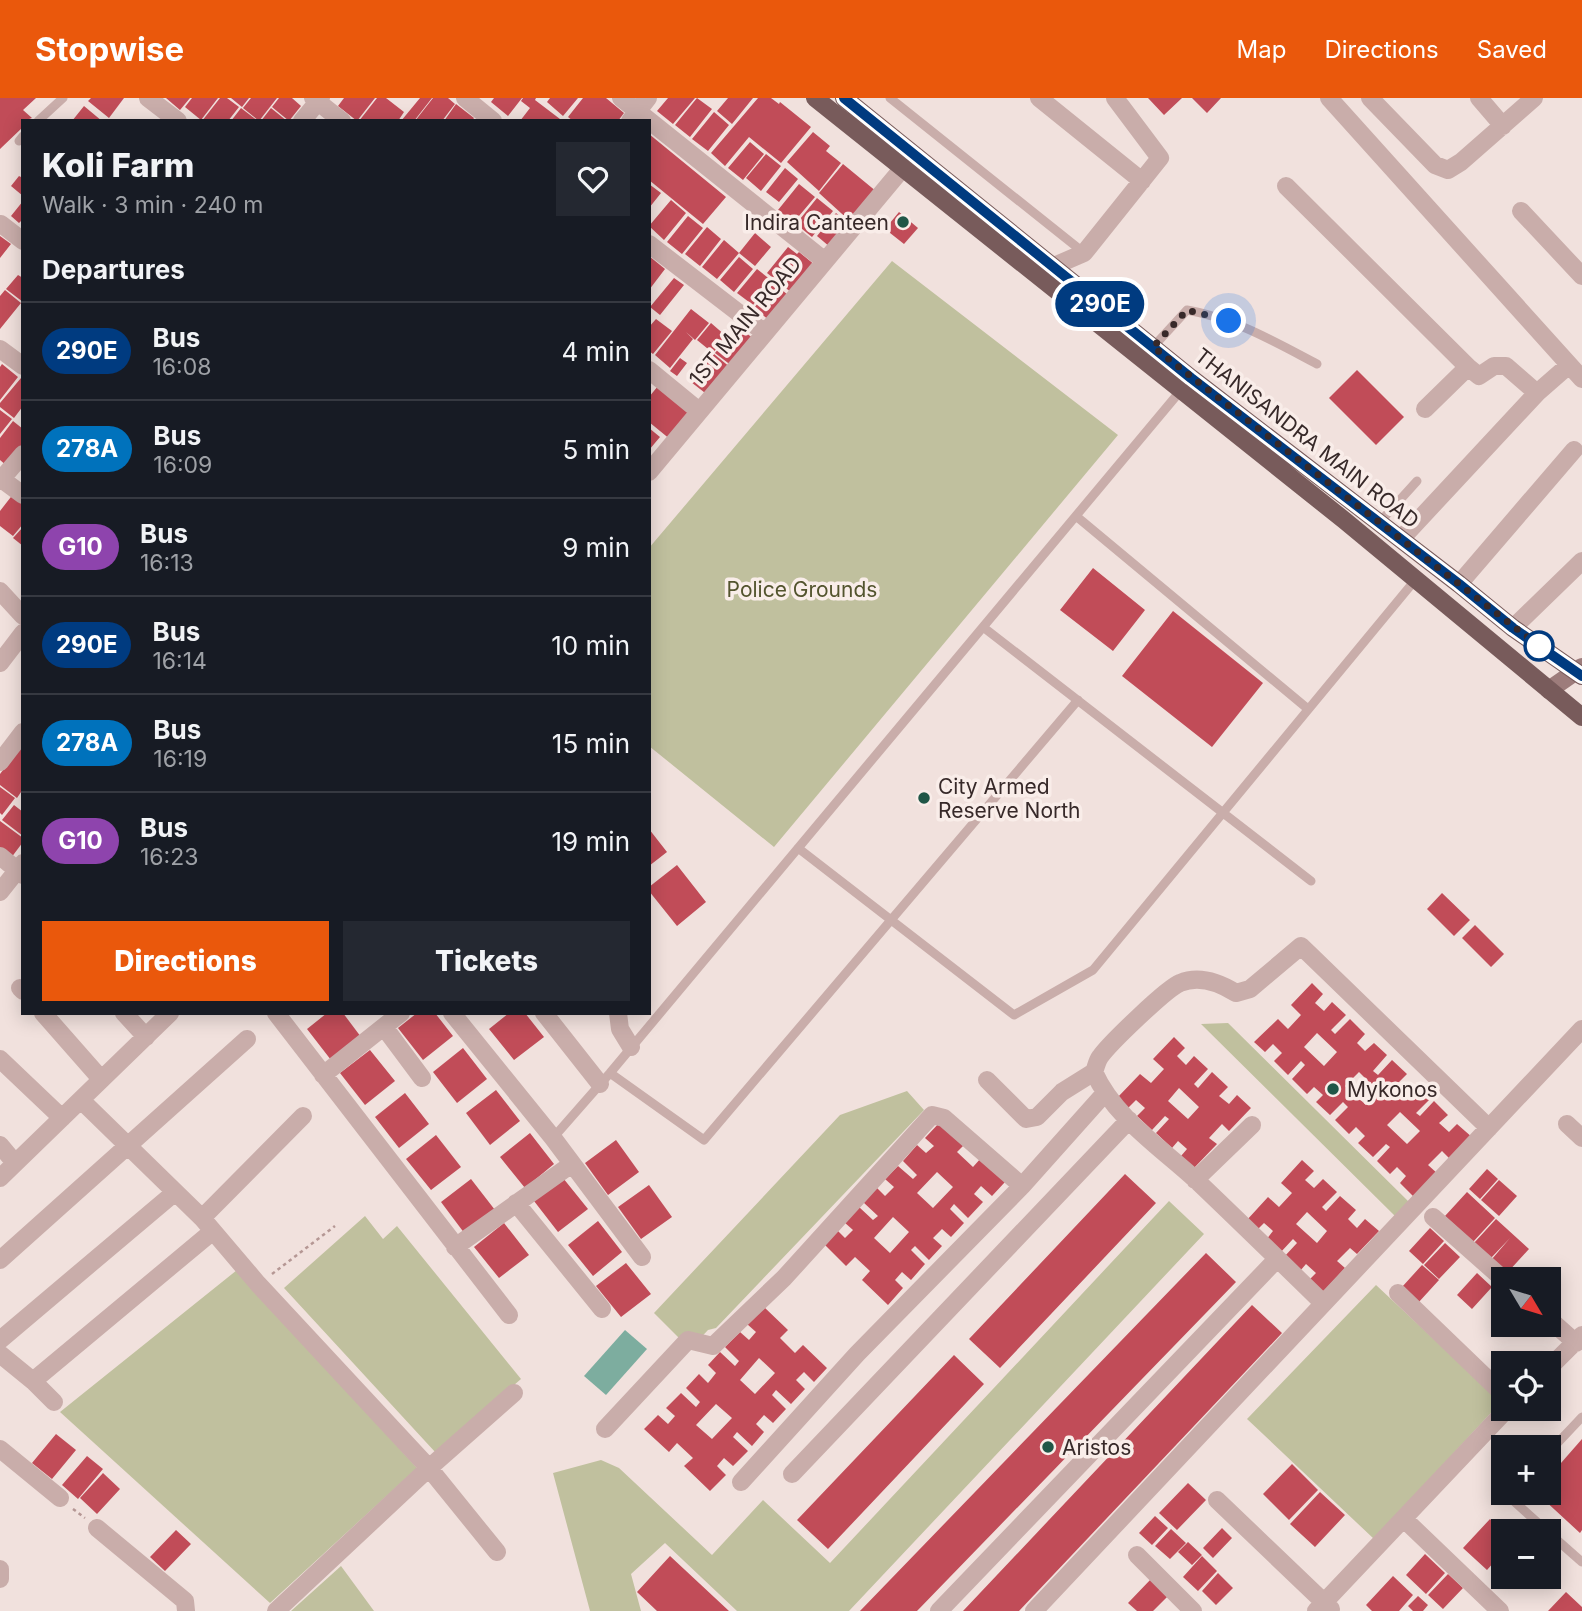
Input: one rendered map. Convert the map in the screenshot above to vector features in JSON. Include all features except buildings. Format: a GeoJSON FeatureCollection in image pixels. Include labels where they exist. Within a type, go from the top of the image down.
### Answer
{"type":"FeatureCollection","features":[{"type":"Feature","properties":{"kind":"main road","name":"THANISANDRA MAIN ROAD"},"geometry":{"type":"LineString","coordinates":[[814,98],[909,161],[1054,266],[1153,347],[1186,385],[1401,539],[1513,628],[1580,671]]}},
{"type":"Feature","properties":{"kind":"main road","name":"THANISANDRA MAIN ROAD"},"geometry":{"type":"LineString","coordinates":[[844,98],[909,161],[1186,385],[1582,717]]}},
{"type":"Feature","properties":{"kind":"street"},"geometry":{"type":"LineString","coordinates":[[148,98],[175,119]]}},
{"type":"Feature","properties":{"kind":"street"},"geometry":{"type":"LineString","coordinates":[[465,98],[491,119]]}},
{"type":"Feature","properties":{"kind":"street"},"geometry":{"type":"LineString","coordinates":[[621,98],[639,110]]}},
{"type":"Feature","properties":{"kind":"street"},"geometry":{"type":"LineString","coordinates":[[1039,98],[1142,181]]}},
{"type":"Feature","properties":{"kind":"street"},"geometry":{"type":"LineString","coordinates":[[1054,266],[1084,253],[1160,158],[1115,98]]}},
{"type":"Feature","properties":{"kind":"street"},"geometry":{"type":"LineString","coordinates":[[1329,98],[1582,379]]}},
{"type":"Feature","properties":{"kind":"street"},"geometry":{"type":"LineString","coordinates":[[1370,98],[1435,165],[1448,170],[1461,162],[1534,98]]}},
{"type":"Feature","properties":{"kind":"street"},"geometry":{"type":"LineString","coordinates":[[1479,98],[1503,126]]}},
{"type":"Feature","properties":{"kind":"street"},"geometry":{"type":"LineString","coordinates":[[303,119],[318,99],[340,119]]}},
{"type":"Feature","properties":{"kind":"street"},"geometry":{"type":"LineString","coordinates":[[651,120],[825,261]]}},
{"type":"Feature","properties":{"kind":"street","name":"1ST MAIN ROAD"},"geometry":{"type":"LineString","coordinates":[[651,470],[909,161]]}},
{"type":"Feature","properties":{"kind":"street"},"geometry":{"type":"LineString","coordinates":[[1286,186],[1468,367],[1479,376],[1494,366],[1506,366],[1537,393]]}},
{"type":"Feature","properties":{"kind":"street"},"geometry":{"type":"LineString","coordinates":[[1521,211],[1582,276]]}},
{"type":"Feature","properties":{"kind":"street"},"geometry":{"type":"LineString","coordinates":[[1,224],[21,239]]}},
{"type":"Feature","properties":{"kind":"street"},"geometry":{"type":"LineString","coordinates":[[651,246],[765,332]]}},
{"type":"Feature","properties":{"kind":"street"},"geometry":{"type":"LineString","coordinates":[[0,349],[21,365]]}},
{"type":"Feature","properties":{"kind":"street"},"geometry":{"type":"LineString","coordinates":[[1401,539],[1537,393],[1569,365]]}},
{"type":"Feature","properties":{"kind":"street"},"geometry":{"type":"LineString","coordinates":[[1425,409],[1468,367]]}},
{"type":"Feature","properties":{"kind":"street"},"geometry":{"type":"LineString","coordinates":[[651,372],[699,411]]}},
{"type":"Feature","properties":{"kind":"street"},"geometry":{"type":"LineString","coordinates":[[1459,584],[1574,450]]}},
{"type":"Feature","properties":{"kind":"street"},"geometry":{"type":"LineString","coordinates":[[21,456],[1,479],[21,494]]}},
{"type":"Feature","properties":{"kind":"street"},"geometry":{"type":"LineString","coordinates":[[1513,628],[1582,561]]}},
{"type":"Feature","properties":{"kind":"street"},"geometry":{"type":"LineString","coordinates":[[0,591],[21,614]]}},
{"type":"Feature","properties":{"kind":"street"},"geometry":{"type":"LineString","coordinates":[[0,663],[21,636]]}},
{"type":"Feature","properties":{"kind":"street"},"geometry":{"type":"LineString","coordinates":[[1549,690],[1580,671]]}},
{"type":"Feature","properties":{"kind":"street"},"geometry":{"type":"LineString","coordinates":[[0,762],[21,735]]}},
{"type":"Feature","properties":{"kind":"street"},"geometry":{"type":"LineString","coordinates":[[0,856],[21,870],[0,891]]}},
{"type":"Feature","properties":{"kind":"street"},"geometry":{"type":"LineString","coordinates":[[988,1080],[1026,1119],[1037,1117],[1062,1092],[1094,1072],[1100,1057],[1171,988],[1181,982],[1194,980],[1222,984],[1236,993],[1250,989],[1301,946],[1489,1128]]}},
{"type":"Feature","properties":{"kind":"street"},"geometry":{"type":"LineString","coordinates":[[45,1015],[101,1079]]}},
{"type":"Feature","properties":{"kind":"street"},"geometry":{"type":"LineString","coordinates":[[126,1015],[146,1037]]}},
{"type":"Feature","properties":{"kind":"street"},"geometry":{"type":"LineString","coordinates":[[0,1178],[168,1015]]}},
{"type":"Feature","properties":{"kind":"street"},"geometry":{"type":"LineString","coordinates":[[278,1015],[509,1315]]}},
{"type":"Feature","properties":{"kind":"street"},"geometry":{"type":"LineString","coordinates":[[323,1075],[399,1015]]}},
{"type":"Feature","properties":{"kind":"street"},"geometry":{"type":"LineString","coordinates":[[454,1015],[553,1138],[642,1257]]}},
{"type":"Feature","properties":{"kind":"street"},"geometry":{"type":"LineString","coordinates":[[546,1015],[605,1078]]}},
{"type":"Feature","properties":{"kind":"street"},"geometry":{"type":"LineString","coordinates":[[618,1015],[620,1029],[631,1047]]}},
{"type":"Feature","properties":{"kind":"street"},"geometry":{"type":"LineString","coordinates":[[384,1027],[422,1078]]}},
{"type":"Feature","properties":{"kind":"street"},"geometry":{"type":"LineString","coordinates":[[1034,1611],[1582,1029]]}},
{"type":"Feature","properties":{"kind":"street"},"geometry":{"type":"LineString","coordinates":[[0,1260],[247,1039]]}},
{"type":"Feature","properties":{"kind":"street"},"geometry":{"type":"LineString","coordinates":[[0,1059],[62,1118]]}},
{"type":"Feature","properties":{"kind":"street"},"geometry":{"type":"LineString","coordinates":[[1094,1072],[1105,1094],[1129,1120],[1323,1303]]}},
{"type":"Feature","properties":{"kind":"street"},"geometry":{"type":"LineString","coordinates":[[741,1482],[857,1354],[1022,1186],[1105,1094]]}},
{"type":"Feature","properties":{"kind":"street"},"geometry":{"type":"LineString","coordinates":[[81,1100],[207,1225],[258,1284],[429,1468],[497,1552]]}},
{"type":"Feature","properties":{"kind":"street"},"geometry":{"type":"LineString","coordinates":[[605,1429],[688,1340],[713,1346],[784,1278],[932,1115],[944,1118],[1022,1186]]}},
{"type":"Feature","properties":{"kind":"street"},"geometry":{"type":"LineString","coordinates":[[33,1381],[207,1225],[303,1116]]}},
{"type":"Feature","properties":{"kind":"street"},"geometry":{"type":"LineString","coordinates":[[792,1474],[1129,1120]]}},
{"type":"Feature","properties":{"kind":"street"},"geometry":{"type":"LineString","coordinates":[[1567,1124],[1582,1138]]}},
{"type":"Feature","properties":{"kind":"street"},"geometry":{"type":"LineString","coordinates":[[1195,1180],[1252,1125]]}},
{"type":"Feature","properties":{"kind":"street"},"geometry":{"type":"LineString","coordinates":[[0,1145],[15,1163]]}},
{"type":"Feature","properties":{"kind":"street"},"geometry":{"type":"LineString","coordinates":[[454,1247],[572,1164]]}},
{"type":"Feature","properties":{"kind":"street"},"geometry":{"type":"LineString","coordinates":[[0,1340],[174,1193]]}},
{"type":"Feature","properties":{"kind":"street"},"geometry":{"type":"LineString","coordinates":[[516,1203],[602,1309]]}},
{"type":"Feature","properties":{"kind":"street"},"geometry":{"type":"LineString","coordinates":[[1433,1217],[1491,1268]]}},
{"type":"Feature","properties":{"kind":"street"},"geometry":{"type":"LineString","coordinates":[[939,1611],[1277,1259]]}},
{"type":"Feature","properties":{"kind":"street"},"geometry":{"type":"LineString","coordinates":[[1398,1293],[1491,1382]]}},
{"type":"Feature","properties":{"kind":"street"},"geometry":{"type":"LineString","coordinates":[[1561,1327],[1579,1339],[1561,1356]]}},
{"type":"Feature","properties":{"kind":"street"},"geometry":{"type":"LineString","coordinates":[[0,1354],[54,1402]]}},
{"type":"Feature","properties":{"kind":"street"},"geometry":{"type":"LineString","coordinates":[[276,1611],[429,1468],[514,1393]]}},
{"type":"Feature","properties":{"kind":"street"},"geometry":{"type":"LineString","coordinates":[[1217,1500],[1325,1608],[1496,1421]]}},
{"type":"Feature","properties":{"kind":"street"},"geometry":{"type":"LineString","coordinates":[[0,1448],[60,1498]]}},
{"type":"Feature","properties":{"kind":"street"},"geometry":{"type":"LineString","coordinates":[[1404,1519],[1500,1611]]}},
{"type":"Feature","properties":{"kind":"street"},"geometry":{"type":"LineString","coordinates":[[97,1528],[186,1601],[186,1611]]}},
{"type":"Feature","properties":{"kind":"street"},"geometry":{"type":"LineString","coordinates":[[1137,1555],[1193,1611]]}},
{"type":"Feature","properties":{"kind":"street"},"geometry":{"type":"LineString","coordinates":[[0,1569],[0,1579]]}},
{"type":"Feature","properties":{"kind":"lane"},"geometry":{"type":"LineString","coordinates":[[40,119],[63,98]]}},
{"type":"Feature","properties":{"kind":"lane"},"geometry":{"type":"LineString","coordinates":[[890,98],[1084,253]]}},
{"type":"Feature","properties":{"kind":"lane"},"geometry":{"type":"LineString","coordinates":[[1153,347],[1187,310],[1210,314],[1248,328],[1317,364]]}},
{"type":"Feature","properties":{"kind":"lane"},"geometry":{"type":"LineString","coordinates":[[553,1138],[1186,385]]}},
{"type":"Feature","properties":{"kind":"lane"},"geometry":{"type":"LineString","coordinates":[[1379,523],[1417,481]]}},
{"type":"Feature","properties":{"kind":"lane"},"geometry":{"type":"LineString","coordinates":[[1076,516],[1308,709]]}},
{"type":"Feature","properties":{"kind":"lane"},"geometry":{"type":"LineString","coordinates":[[798,848],[1014,1015],[1093,970],[1416,579]]}},
{"type":"Feature","properties":{"kind":"lane"},"geometry":{"type":"LineString","coordinates":[[983,627],[1311,881]]}},
{"type":"Feature","properties":{"kind":"lane"},"geometry":{"type":"LineString","coordinates":[[605,1078],[704,1140],[1078,700]]}},
{"type":"Feature","properties":{"kind":"lane"},"geometry":{"type":"LineString","coordinates":[[1561,1439],[1582,1417]]}},
{"type":"Feature","properties":{"kind":"lane"},"geometry":{"type":"LineString","coordinates":[[1518,1505],[1534,1519]]}},
{"type":"Feature","properties":{"kind":"lane"},"geometry":{"type":"LineString","coordinates":[[1561,1543],[1582,1562]]}},
{"type":"Feature","properties":{"kind":"path"},"geometry":{"type":"LineString","coordinates":[[258,1284],[335,1226]]}},
{"type":"Feature","properties":{"kind":"path"},"geometry":{"type":"LineString","coordinates":[[60,1498],[97,1528]]}},
{"type":"Feature","properties":{"kind":"green space","name":"Police Grounds"},"geometry":{"type":"Polygon","coordinates":[[[892,261],[1118,435],[774,847],[651,748],[651,546],[892,261]]]}},
{"type":"Feature","properties":{"kind":"green space"},"geometry":{"type":"Polygon","coordinates":[[[1228,1023],[1409,1202],[1395,1216],[1201,1024],[1228,1023]]]}},
{"type":"Feature","properties":{"kind":"green space"},"geometry":{"type":"Polygon","coordinates":[[[907,1091],[924,1110],[716,1328],[708,1330],[690,1349],[654,1313],[840,1115],[907,1091]]]}},
{"type":"Feature","properties":{"kind":"green space"},"geometry":{"type":"Polygon","coordinates":[[[1169,1201],[1204,1234],[849,1611],[737,1611],[665,1543],[631,1574],[641,1611],[590,1611],[553,1473],[601,1460],[619,1468],[712,1555],[763,1500],[830,1563],[1169,1201]]]}},
{"type":"Feature","properties":{"kind":"green space"},"geometry":{"type":"Polygon","coordinates":[[[365,1216],[383,1239],[397,1226],[521,1379],[436,1453],[284,1288],[365,1216]]]}},
{"type":"Feature","properties":{"kind":"green space"},"geometry":{"type":"Polygon","coordinates":[[[237,1270],[417,1468],[270,1603],[60,1412],[237,1270]]]}},
{"type":"Feature","properties":{"kind":"green space"},"geometry":{"type":"Polygon","coordinates":[[[1376,1285],[1491,1393],[1491,1413],[1374,1539],[1247,1419],[1376,1285]]]}},
{"type":"Feature","properties":{"kind":"green space"},"geometry":{"type":"Polygon","coordinates":[[[341,1566],[374,1611],[291,1611],[341,1566]]]}},
{"type":"Feature","properties":{"kind":"shaded area"},"geometry":{"type":"Polygon","coordinates":[[[625,1330],[647,1349],[606,1395],[584,1376],[625,1330]]]}},
{"type":"Feature","properties":{"kind":"bus line","name":"290E"},"geometry":{"type":"LineString","coordinates":[[844,98],[1191,378],[1513,628],[1582,676]]}},
{"type":"Feature","properties":{"kind":"place","name":"Indira Canteen"},"geometry":{"type":"Point","coordinates":[903,222]}},
{"type":"Feature","properties":{"kind":"place","name":"City Armed Reserve North"},"geometry":{"type":"Point","coordinates":[924,798]}},
{"type":"Feature","properties":{"kind":"place","name":"Mykonos"},"geometry":{"type":"Point","coordinates":[1333,1089]}},
{"type":"Feature","properties":{"kind":"place","name":"Aristos"},"geometry":{"type":"Point","coordinates":[1048,1447]}},
{"type":"Feature","properties":{"kind":"route"},"geometry":{"type":"LineString","coordinates":[[1229,321],[1187,310],[1153,347],[1539,646]]}}]}
